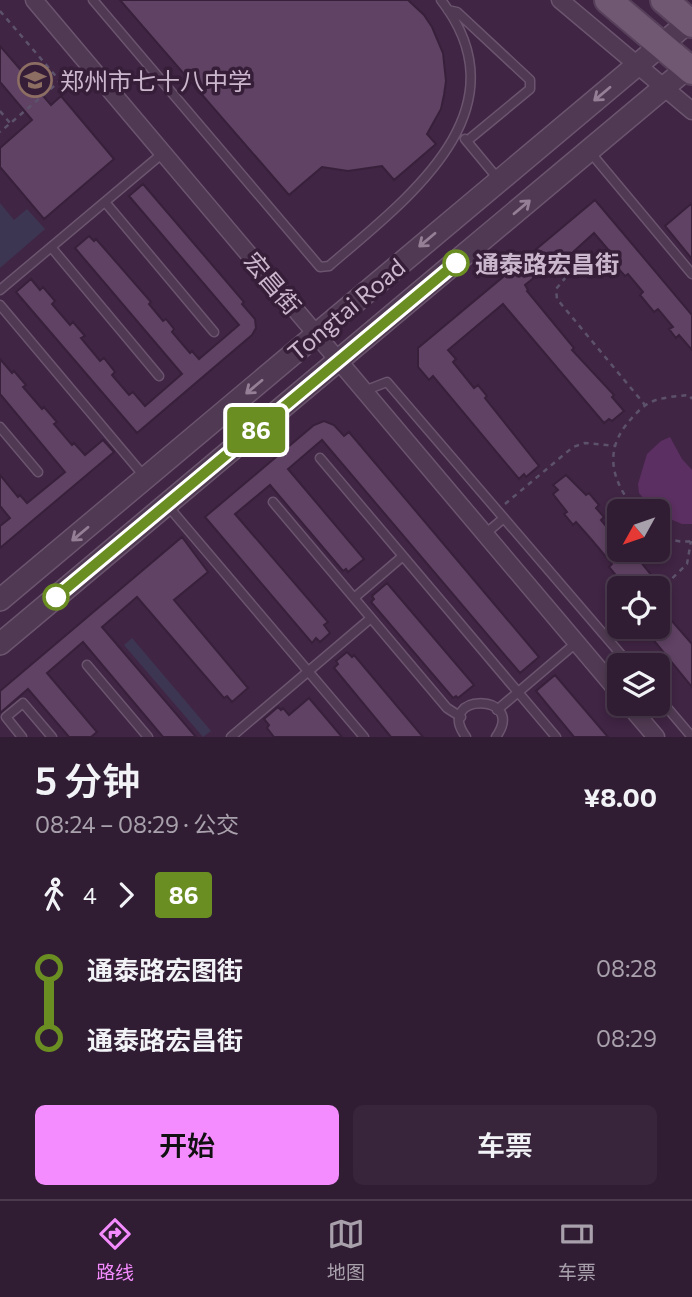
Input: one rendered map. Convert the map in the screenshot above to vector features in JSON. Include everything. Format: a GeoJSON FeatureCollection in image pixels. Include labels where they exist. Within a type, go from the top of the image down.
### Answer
{"type":"FeatureCollection","features":[{"type":"Feature","properties":{"kind":"main road"},"geometry":{"type":"LineString","coordinates":[[608,0],[691,67]]}},
{"type":"Feature","properties":{"kind":"main road"},"geometry":{"type":"LineString","coordinates":[[664,0],[691,21]]}},
{"type":"Feature","properties":{"kind":"street","name":"宏昌街"},"geometry":{"type":"LineString","coordinates":[[34,0],[607,679]]}},
{"type":"Feature","properties":{"kind":"street"},"geometry":{"type":"LineString","coordinates":[[560,0],[692,111]]}},
{"type":"Feature","properties":{"kind":"street","name":"Tongtai Road"},"geometry":{"type":"LineString","coordinates":[[0,600],[691,21]]}},
{"type":"Feature","properties":{"kind":"street","name":"Tongtai Road"},"geometry":{"type":"LineString","coordinates":[[0,644],[691,67]]}},
{"type":"Feature","properties":{"kind":"street"},"geometry":{"type":"LineString","coordinates":[[638,716],[656,737]]}},
{"type":"Feature","properties":{"kind":"lane"},"geometry":{"type":"LineString","coordinates":[[93,0],[320,267],[329,266],[407,200],[445,153],[458,130],[470,89],[470,65],[465,41],[440,0]]}},
{"type":"Feature","properties":{"kind":"lane"},"geometry":{"type":"LineString","coordinates":[[448,10],[457,12],[530,80],[530,89],[467,141]]}},
{"type":"Feature","properties":{"kind":"lane"},"geometry":{"type":"LineString","coordinates":[[458,130],[499,180]]}},
{"type":"Feature","properties":{"kind":"lane"},"geometry":{"type":"LineString","coordinates":[[589,151],[692,274]]}},
{"type":"Feature","properties":{"kind":"lane"},"geometry":{"type":"LineString","coordinates":[[0,290],[163,153]]}},
{"type":"Feature","properties":{"kind":"lane"},"geometry":{"type":"LineString","coordinates":[[105,202],[214,332]]}},
{"type":"Feature","properties":{"kind":"lane"},"geometry":{"type":"LineString","coordinates":[[51,247],[159,376]]}},
{"type":"Feature","properties":{"kind":"lane"},"geometry":{"type":"LineString","coordinates":[[0,304],[146,478]]}},
{"type":"Feature","properties":{"kind":"lane"},"geometry":{"type":"LineString","coordinates":[[364,391],[387,382],[620,653]]}},
{"type":"Feature","properties":{"kind":"lane"},"geometry":{"type":"LineString","coordinates":[[0,427],[37,472]]}},
{"type":"Feature","properties":{"kind":"lane"},"geometry":{"type":"LineString","coordinates":[[320,458],[556,737]]}},
{"type":"Feature","properties":{"kind":"lane"},"geometry":{"type":"LineString","coordinates":[[273,502],[447,708],[461,717]]}},
{"type":"Feature","properties":{"kind":"lane"},"geometry":{"type":"LineString","coordinates":[[167,505],[364,737]]}},
{"type":"Feature","properties":{"kind":"lane"},"geometry":{"type":"LineString","coordinates":[[485,534],[504,518]]}},
{"type":"Feature","properties":{"kind":"lane"},"geometry":{"type":"LineString","coordinates":[[354,598],[403,556]]}},
{"type":"Feature","properties":{"kind":"lane"},"geometry":{"type":"LineString","coordinates":[[231,737],[371,618]]}},
{"type":"Feature","properties":{"kind":"lane"},"geometry":{"type":"LineString","coordinates":[[497,710],[576,643]]}},
{"type":"Feature","properties":{"kind":"lane"},"geometry":{"type":"LineString","coordinates":[[87,665],[148,737]]}},
{"type":"Feature","properties":{"kind":"lane"},"geometry":{"type":"LineString","coordinates":[[466,737],[461,729],[461,717],[467,706],[479,702],[486,702],[497,710],[502,723],[496,737]]}},
{"type":"Feature","properties":{"kind":"lane"},"geometry":{"type":"LineString","coordinates":[[22,737],[6,717],[23,703],[52,737]]}},
{"type":"Feature","properties":{"kind":"lane"},"geometry":{"type":"LineString","coordinates":[[670,711],[692,737]]}},
{"type":"Feature","properties":{"kind":"path"},"geometry":{"type":"LineString","coordinates":[[0,11],[60,81],[0,132]]}},
{"type":"Feature","properties":{"kind":"path"},"geometry":{"type":"LineString","coordinates":[[0,111],[10,123]]}},
{"type":"Feature","properties":{"kind":"path"},"geometry":{"type":"LineString","coordinates":[[566,277],[556,289],[558,299],[645,405]]}},
{"type":"Feature","properties":{"kind":"path"},"geometry":{"type":"LineString","coordinates":[[626,499],[615,477],[612,463],[615,446],[626,424],[645,405],[657,400],[689,395],[692,399]]}},
{"type":"Feature","properties":{"kind":"path"},"geometry":{"type":"LineString","coordinates":[[498,511],[573,447],[585,443],[615,446]]}},
{"type":"Feature","properties":{"kind":"path"},"geometry":{"type":"LineString","coordinates":[[670,539],[691,541],[687,564],[670,581]]}},
{"type":"Feature","properties":{"kind":"shaded area"},"geometry":{"type":"Polygon","coordinates":[[[0,203],[14,220],[27,209],[45,229],[0,268],[0,203]]]}},
{"type":"Feature","properties":{"kind":"shaded area"},"geometry":{"type":"Polygon","coordinates":[[[670,437],[682,459],[692,470],[692,524],[682,524],[670,519],[670,499],[644,499],[639,493],[638,484],[647,454],[661,441],[670,437]]]}},
{"type":"Feature","properties":{"kind":"shaded area"},"geometry":{"type":"Polygon","coordinates":[[[132,638],[211,731],[203,737],[124,645],[132,638]]]}},
{"type":"Feature","properties":{"kind":"building"},"geometry":{"type":"Polygon","coordinates":[[[120,0],[408,0],[432,27],[443,53],[446,81],[444,95],[441,109],[427,134],[436,144],[394,180],[382,166],[348,171],[322,167],[289,195],[120,0]]]}},
{"type":"Feature","properties":{"kind":"building"},"geometry":{"type":"Polygon","coordinates":[[[0,46],[51,105],[61,96],[114,159],[44,219],[0,167],[0,148],[32,120],[0,82],[0,46]]]}},
{"type":"Feature","properties":{"kind":"building"},"geometry":{"type":"Polygon","coordinates":[[[143,184],[244,302],[242,304],[255,319],[256,328],[252,335],[137,433],[16,292],[31,279],[40,290],[43,287],[55,301],[52,304],[70,325],[73,322],[85,336],[81,338],[100,361],[104,358],[115,372],[112,375],[129,395],[133,392],[145,406],[182,374],[75,248],[89,236],[94,241],[96,239],[151,302],[149,304],[163,321],[166,319],[174,329],[172,332],[190,353],[192,351],[199,359],[239,325],[129,196],[143,184]]]}},
{"type":"Feature","properties":{"kind":"building"},"geometry":{"type":"Polygon","coordinates":[[[595,200],[692,315],[692,350],[679,335],[676,338],[669,329],[673,327],[658,309],[654,312],[640,295],[643,292],[628,274],[625,276],[615,265],[612,268],[604,259],[611,253],[594,233],[549,274],[545,269],[525,285],[527,291],[574,348],[572,350],[614,395],[612,397],[624,411],[612,421],[609,419],[604,423],[503,304],[448,350],[456,359],[453,362],[474,388],[478,385],[487,396],[485,398],[539,466],[526,477],[524,474],[519,479],[433,376],[429,380],[418,367],[418,348],[595,200]]]}},
{"type":"Feature","properties":{"kind":"building"},"geometry":{"type":"Polygon","coordinates":[[[692,203],[692,259],[665,226],[692,203]]]}},
{"type":"Feature","properties":{"kind":"building"},"geometry":{"type":"Polygon","coordinates":[[[0,359],[26,385],[23,387],[42,409],[44,407],[57,422],[54,424],[72,445],[74,443],[85,455],[103,440],[114,452],[0,548],[0,526],[10,518],[0,506],[0,475],[18,497],[20,495],[27,503],[65,472],[0,394],[0,359]]]}},
{"type":"Feature","properties":{"kind":"building"},"geometry":{"type":"Polygon","coordinates":[[[324,421],[334,425],[344,436],[349,432],[539,657],[520,673],[322,440],[288,469],[364,559],[348,572],[346,569],[343,571],[270,485],[235,514],[328,622],[324,625],[330,633],[320,642],[316,638],[312,643],[205,517],[314,425],[324,421]]]}},
{"type":"Feature","properties":{"kind":"building"},"geometry":{"type":"Polygon","coordinates":[[[566,475],[586,495],[589,493],[599,505],[596,508],[604,517],[601,520],[607,527],[607,558],[576,522],[573,525],[564,514],[567,512],[553,494],[558,490],[553,485],[566,475]]]}},
{"type":"Feature","properties":{"kind":"building"},"geometry":{"type":"Polygon","coordinates":[[[182,537],[208,572],[174,600],[248,688],[232,702],[227,696],[224,698],[137,597],[102,627],[196,737],[163,737],[83,642],[47,673],[97,732],[91,737],[69,737],[28,689],[0,713],[0,691],[182,537]]]}},
{"type":"Feature","properties":{"kind":"building"},"geometry":{"type":"Polygon","coordinates":[[[610,562],[641,562],[652,576],[616,576],[609,567],[612,564],[610,562]]]}},
{"type":"Feature","properties":{"kind":"building"},"geometry":{"type":"Polygon","coordinates":[[[387,583],[474,685],[458,698],[453,698],[371,602],[374,599],[372,596],[387,583]]]}},
{"type":"Feature","properties":{"kind":"building"},"geometry":{"type":"Polygon","coordinates":[[[670,619],[692,644],[692,687],[670,660],[670,653],[664,653],[653,639],[670,639],[670,619]]]}},
{"type":"Feature","properties":{"kind":"building"},"geometry":{"type":"Polygon","coordinates":[[[347,652],[352,657],[354,655],[423,737],[391,737],[334,668],[338,664],[336,661],[347,652]]]}},
{"type":"Feature","properties":{"kind":"building"},"geometry":{"type":"Polygon","coordinates":[[[555,675],[608,737],[574,737],[536,691],[555,675]]]}},
{"type":"Feature","properties":{"kind":"building"},"geometry":{"type":"Polygon","coordinates":[[[309,698],[342,737],[274,737],[264,719],[278,707],[281,710],[283,708],[289,715],[309,698]]]}},
{"type":"Feature","properties":{"kind":"bus line","name":"86"},"geometry":{"type":"LineString","coordinates":[[56,597],[456,263]]}},
{"type":"Feature","properties":{"kind":"place","name":"郑州市七十八中学"},"geometry":{"type":"Point","coordinates":[35,80]}},
{"type":"Feature","properties":{"kind":"place","name":"通泰路宏昌街"},"geometry":{"type":"Point","coordinates":[456,263]}}]}
